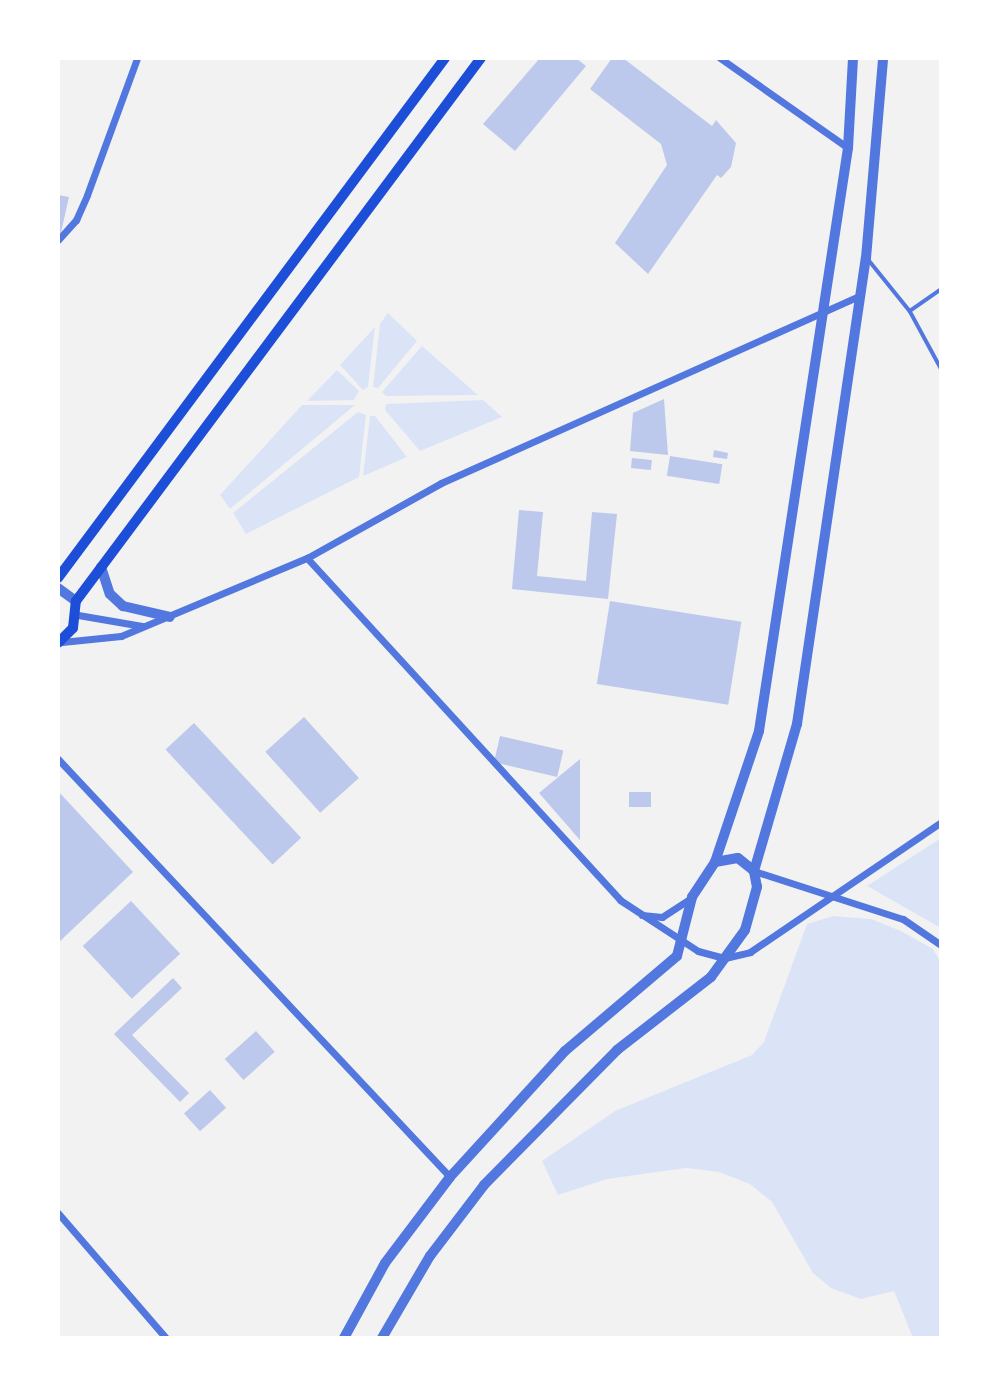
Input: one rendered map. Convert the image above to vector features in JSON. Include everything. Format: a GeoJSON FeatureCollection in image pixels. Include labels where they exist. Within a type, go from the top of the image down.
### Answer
{"type":"FeatureCollection","features":[{"type":"Feature","properties":{"kind":"main road"},"geometry":{"type":"LineString","coordinates":[[58,578],[445,58]]}},
{"type":"Feature","properties":{"kind":"main road"},"geometry":{"type":"LineString","coordinates":[[60,642],[78,615],[76,601],[481,58]]}},
{"type":"Feature","properties":{"kind":"street"},"geometry":{"type":"LineString","coordinates":[[58,240],[76,220],[87,195],[137,58]]}},
{"type":"Feature","properties":{"kind":"street"},"geometry":{"type":"LineString","coordinates":[[720,58],[848,148]]}},
{"type":"Feature","properties":{"kind":"street"},"geometry":{"type":"LineString","coordinates":[[344,1338],[385,1263],[450,1177],[565,1051],[667,968],[682,942],[692,897],[715,862],[759,731],[848,148],[853,58]]}},
{"type":"Feature","properties":{"kind":"street"},"geometry":{"type":"LineString","coordinates":[[382,1338],[430,1256],[484,1185],[617,1050],[711,977],[745,930],[754,906],[754,871],[797,724],[866,258],[883,58]]}},
{"type":"Feature","properties":{"kind":"street"},"geometry":{"type":"LineString","coordinates":[[60,642],[121,636],[307,558],[442,483],[860,295]]}},
{"type":"Feature","properties":{"kind":"street"},"geometry":{"type":"LineString","coordinates":[[307,558],[491,764],[638,915],[682,942],[725,958],[750,953],[941,822]]}},
{"type":"Feature","properties":{"kind":"street"},"geometry":{"type":"LineString","coordinates":[[101,567],[110,594],[123,606],[170,617]]}},
{"type":"Feature","properties":{"kind":"street"},"geometry":{"type":"LineString","coordinates":[[58,588],[76,601]]}},
{"type":"Feature","properties":{"kind":"street"},"geometry":{"type":"LineString","coordinates":[[78,615],[146,626]]}},
{"type":"Feature","properties":{"kind":"street"},"geometry":{"type":"LineString","coordinates":[[58,759],[450,1177]]}},
{"type":"Feature","properties":{"kind":"street"},"geometry":{"type":"LineString","coordinates":[[715,862],[737,858],[754,871],[838,895],[903,919],[940,945]]}},
{"type":"Feature","properties":{"kind":"street"},"geometry":{"type":"LineString","coordinates":[[638,915],[662,917],[692,897]]}},
{"type":"Feature","properties":{"kind":"street"},"geometry":{"type":"LineString","coordinates":[[58,1213],[166,1338]]}},
{"type":"Feature","properties":{"kind":"lane"},"geometry":{"type":"LineString","coordinates":[[866,258],[910,311],[941,368]]}},
{"type":"Feature","properties":{"kind":"lane"},"geometry":{"type":"LineString","coordinates":[[910,311],[941,289]]}},
{"type":"Feature","properties":{"kind":"shaded area"},"geometry":{"type":"Polygon","coordinates":[[[388,313],[417,341],[378,388],[373,387],[380,324],[388,313]]]}},
{"type":"Feature","properties":{"kind":"shaded area"},"geometry":{"type":"Polygon","coordinates":[[[375,327],[368,387],[363,390],[340,365],[375,327]]]}},
{"type":"Feature","properties":{"kind":"shaded area"},"geometry":{"type":"Polygon","coordinates":[[[422,346],[478,395],[386,396],[382,392],[422,346]]]}},
{"type":"Feature","properties":{"kind":"shaded area"},"geometry":{"type":"Polygon","coordinates":[[[337,370],[359,391],[354,400],[307,401],[337,370]]]}},
{"type":"Feature","properties":{"kind":"shaded area"},"geometry":{"type":"Polygon","coordinates":[[[483,400],[502,417],[420,451],[385,410],[386,404],[483,400]]]}},
{"type":"Feature","properties":{"kind":"shaded area"},"geometry":{"type":"Polygon","coordinates":[[[302,405],[355,405],[230,509],[220,495],[302,405]]]}},
{"type":"Feature","properties":{"kind":"shaded area"},"geometry":{"type":"Polygon","coordinates":[[[358,412],[366,415],[359,477],[246,534],[233,513],[358,412]]]}},
{"type":"Feature","properties":{"kind":"shaded area"},"geometry":{"type":"Polygon","coordinates":[[[370,416],[375,416],[407,457],[363,476],[370,416]]]}},
{"type":"Feature","properties":{"kind":"shaded area"},"geometry":{"type":"Polygon","coordinates":[[[941,838],[941,928],[867,886],[941,838]]]}},
{"type":"Feature","properties":{"kind":"shaded area"},"geometry":{"type":"Polygon","coordinates":[[[833,916],[871,919],[901,931],[933,949],[941,963],[941,1338],[913,1338],[894,1291],[861,1299],[831,1288],[813,1273],[772,1202],[750,1184],[719,1172],[686,1168],[607,1179],[558,1195],[542,1161],[615,1111],[752,1055],[764,1042],[807,924],[833,916]]]}},
{"type":"Feature","properties":{"kind":"building"},"geometry":{"type":"Polygon","coordinates":[[[540,58],[576,58],[586,66],[515,151],[483,124],[540,58]]]}},
{"type":"Feature","properties":{"kind":"building"},"geometry":{"type":"Polygon","coordinates":[[[612,58],[623,58],[712,126],[716,120],[736,143],[731,167],[721,178],[717,175],[648,274],[615,243],[667,165],[661,144],[590,89],[612,58]]]}},
{"type":"Feature","properties":{"kind":"building"},"geometry":{"type":"Polygon","coordinates":[[[58,195],[69,197],[60,237],[58,237],[58,195]]]}},
{"type":"Feature","properties":{"kind":"building"},"geometry":{"type":"Polygon","coordinates":[[[664,399],[668,455],[630,451],[633,413],[664,399]]]}},
{"type":"Feature","properties":{"kind":"building"},"geometry":{"type":"Polygon","coordinates":[[[714,450],[728,453],[727,459],[713,457],[714,450]]]}},
{"type":"Feature","properties":{"kind":"building"},"geometry":{"type":"Polygon","coordinates":[[[670,456],[722,464],[719,484],[667,476],[670,456]]]}},
{"type":"Feature","properties":{"kind":"building"},"geometry":{"type":"Polygon","coordinates":[[[632,458],[652,460],[651,470],[631,468],[632,458]]]}},
{"type":"Feature","properties":{"kind":"building"},"geometry":{"type":"Polygon","coordinates":[[[519,510],[543,512],[537,576],[586,581],[592,512],[617,514],[608,599],[512,589],[519,510]]]}},
{"type":"Feature","properties":{"kind":"building"},"geometry":{"type":"Polygon","coordinates":[[[610,601],[741,622],[728,705],[597,684],[610,601]]]}},
{"type":"Feature","properties":{"kind":"building"},"geometry":{"type":"Polygon","coordinates":[[[304,717],[359,778],[320,813],[265,752],[304,717]]]}},
{"type":"Feature","properties":{"kind":"building"},"geometry":{"type":"Polygon","coordinates":[[[194,723],[301,838],[273,864],[165,750],[194,723]]]}},
{"type":"Feature","properties":{"kind":"building"},"geometry":{"type":"Polygon","coordinates":[[[500,736],[563,751],[557,777],[494,762],[500,736]]]}},
{"type":"Feature","properties":{"kind":"building"},"geometry":{"type":"Polygon","coordinates":[[[580,759],[580,840],[539,793],[580,759]]]}},
{"type":"Feature","properties":{"kind":"building"},"geometry":{"type":"Polygon","coordinates":[[[58,791],[133,872],[58,943],[58,791]]]}},
{"type":"Feature","properties":{"kind":"building"},"geometry":{"type":"Polygon","coordinates":[[[629,792],[651,792],[651,807],[629,807],[629,792]]]}},
{"type":"Feature","properties":{"kind":"building"},"geometry":{"type":"Polygon","coordinates":[[[131,901],[180,954],[132,999],[83,946],[131,901]]]}},
{"type":"Feature","properties":{"kind":"building"},"geometry":{"type":"Polygon","coordinates":[[[173,978],[182,988],[132,1035],[189,1093],[180,1102],[114,1034],[173,978]]]}},
{"type":"Feature","properties":{"kind":"building"},"geometry":{"type":"Polygon","coordinates":[[[256,1031],[275,1052],[244,1080],[225,1059],[256,1031]]]}},
{"type":"Feature","properties":{"kind":"building"},"geometry":{"type":"Polygon","coordinates":[[[210,1090],[226,1108],[200,1131],[184,1113],[210,1090]]]}}]}
